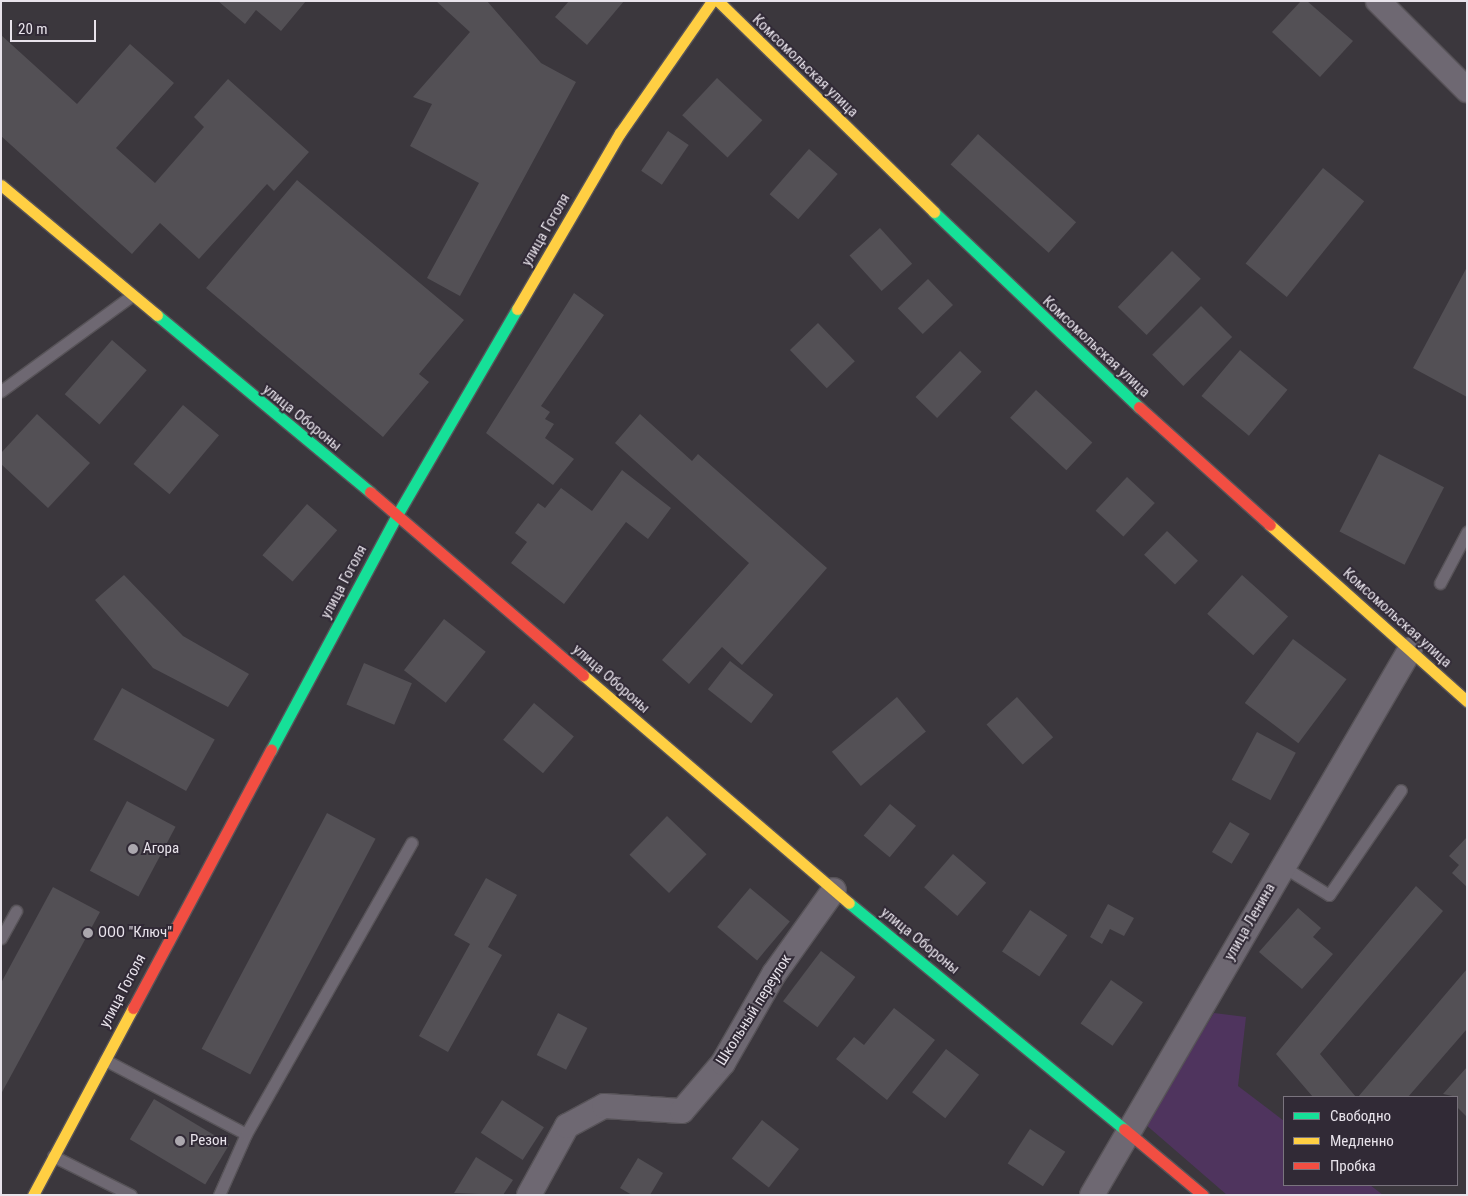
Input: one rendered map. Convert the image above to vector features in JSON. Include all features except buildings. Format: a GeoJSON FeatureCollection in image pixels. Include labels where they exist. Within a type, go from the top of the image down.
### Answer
{"type":"FeatureCollection","features":[{"type":"Feature","properties":{"kind":"street","name":"улица Гоголя"},"geometry":{"type":"LineString","coordinates":[[33,1195],[104,1059],[397,515],[620,134],[712,1]]}},
{"type":"Feature","properties":{"kind":"street","name":"Комсомольская улица"},"geometry":{"type":"LineString","coordinates":[[718,1],[1087,361],[1467,701]]}},
{"type":"Feature","properties":{"kind":"street"},"geometry":{"type":"LineString","coordinates":[[1378,1],[1467,90]]}},
{"type":"Feature","properties":{"kind":"street","name":"улица Обороны"},"geometry":{"type":"LineString","coordinates":[[1,186],[130,297],[397,515],[834,890],[1129,1130],[1203,1195]]}},
{"type":"Feature","properties":{"kind":"street","name":"улица Ленина"},"geometry":{"type":"LineString","coordinates":[[1092,1195],[1282,866],[1410,650]]}},
{"type":"Feature","properties":{"kind":"street","name":"Школьный переулок"},"geometry":{"type":"LineString","coordinates":[[529,1195],[567,1126],[574,1122],[604,1106],[682,1111],[723,1063],[774,974],[834,890]]}},
{"type":"Feature","properties":{"kind":"lane"},"geometry":{"type":"LineString","coordinates":[[1,391],[130,297]]}},
{"type":"Feature","properties":{"kind":"lane"},"geometry":{"type":"LineString","coordinates":[[1440,583],[1467,532]]}},
{"type":"Feature","properties":{"kind":"lane"},"geometry":{"type":"LineString","coordinates":[[1282,866],[1329,895],[1401,790]]}},
{"type":"Feature","properties":{"kind":"lane"},"geometry":{"type":"LineString","coordinates":[[219,1195],[246,1134],[411,843]]}},
{"type":"Feature","properties":{"kind":"lane"},"geometry":{"type":"LineString","coordinates":[[1,938],[16,911]]}},
{"type":"Feature","properties":{"kind":"lane"},"geometry":{"type":"LineString","coordinates":[[104,1059],[246,1134]]}},
{"type":"Feature","properties":{"kind":"lane"},"geometry":{"type":"LineString","coordinates":[[53,1156],[131,1195]]}},
{"type":"Feature","properties":{"kind":"shaded area"},"geometry":{"type":"Polygon","coordinates":[[[1214,1013],[1246,1017],[1238,1086],[1283,1120],[1283,1186],[1371,1186],[1383,1195],[1227,1195],[1145,1124],[1214,1013]]]}},
{"type":"Feature","properties":{"kind":"traffic: fast"},"geometry":{"type":"LineString","coordinates":[[934,212],[1139,407]]}},
{"type":"Feature","properties":{"kind":"traffic: fast"},"geometry":{"type":"LineString","coordinates":[[271,750],[397,515],[517,309]]}},
{"type":"Feature","properties":{"kind":"traffic: fast"},"geometry":{"type":"LineString","coordinates":[[157,315],[370,492]]}},
{"type":"Feature","properties":{"kind":"traffic: fast"},"geometry":{"type":"LineString","coordinates":[[849,903],[1124,1129]]}},
{"type":"Feature","properties":{"kind":"traffic: slow"},"geometry":{"type":"LineString","coordinates":[[517,309],[620,133],[712,1]]}},
{"type":"Feature","properties":{"kind":"traffic: slow"},"geometry":{"type":"LineString","coordinates":[[718,1],[934,212]]}},
{"type":"Feature","properties":{"kind":"traffic: slow"},"geometry":{"type":"LineString","coordinates":[[1,185],[157,315]]}},
{"type":"Feature","properties":{"kind":"traffic: slow"},"geometry":{"type":"LineString","coordinates":[[1270,525],[1467,701]]}},
{"type":"Feature","properties":{"kind":"traffic: slow"},"geometry":{"type":"LineString","coordinates":[[583,675],[849,903]]}},
{"type":"Feature","properties":{"kind":"traffic: slow"},"geometry":{"type":"LineString","coordinates":[[33,1195],[133,1008]]}},
{"type":"Feature","properties":{"kind":"traffic: jam"},"geometry":{"type":"LineString","coordinates":[[1139,407],[1270,525]]}},
{"type":"Feature","properties":{"kind":"traffic: jam"},"geometry":{"type":"LineString","coordinates":[[370,492],[583,675]]}},
{"type":"Feature","properties":{"kind":"traffic: jam"},"geometry":{"type":"LineString","coordinates":[[133,1008],[271,750]]}},
{"type":"Feature","properties":{"kind":"traffic: jam"},"geometry":{"type":"LineString","coordinates":[[1124,1129],[1203,1195]]}},
{"type":"Feature","properties":{"kind":"place","name":"Агора"},"geometry":{"type":"Point","coordinates":[133,849]}},
{"type":"Feature","properties":{"kind":"place","name":"ООО \"Ключ\""},"geometry":{"type":"Point","coordinates":[88,933]}},
{"type":"Feature","properties":{"kind":"place","name":"Резон"},"geometry":{"type":"Point","coordinates":[180,1141]}}]}
